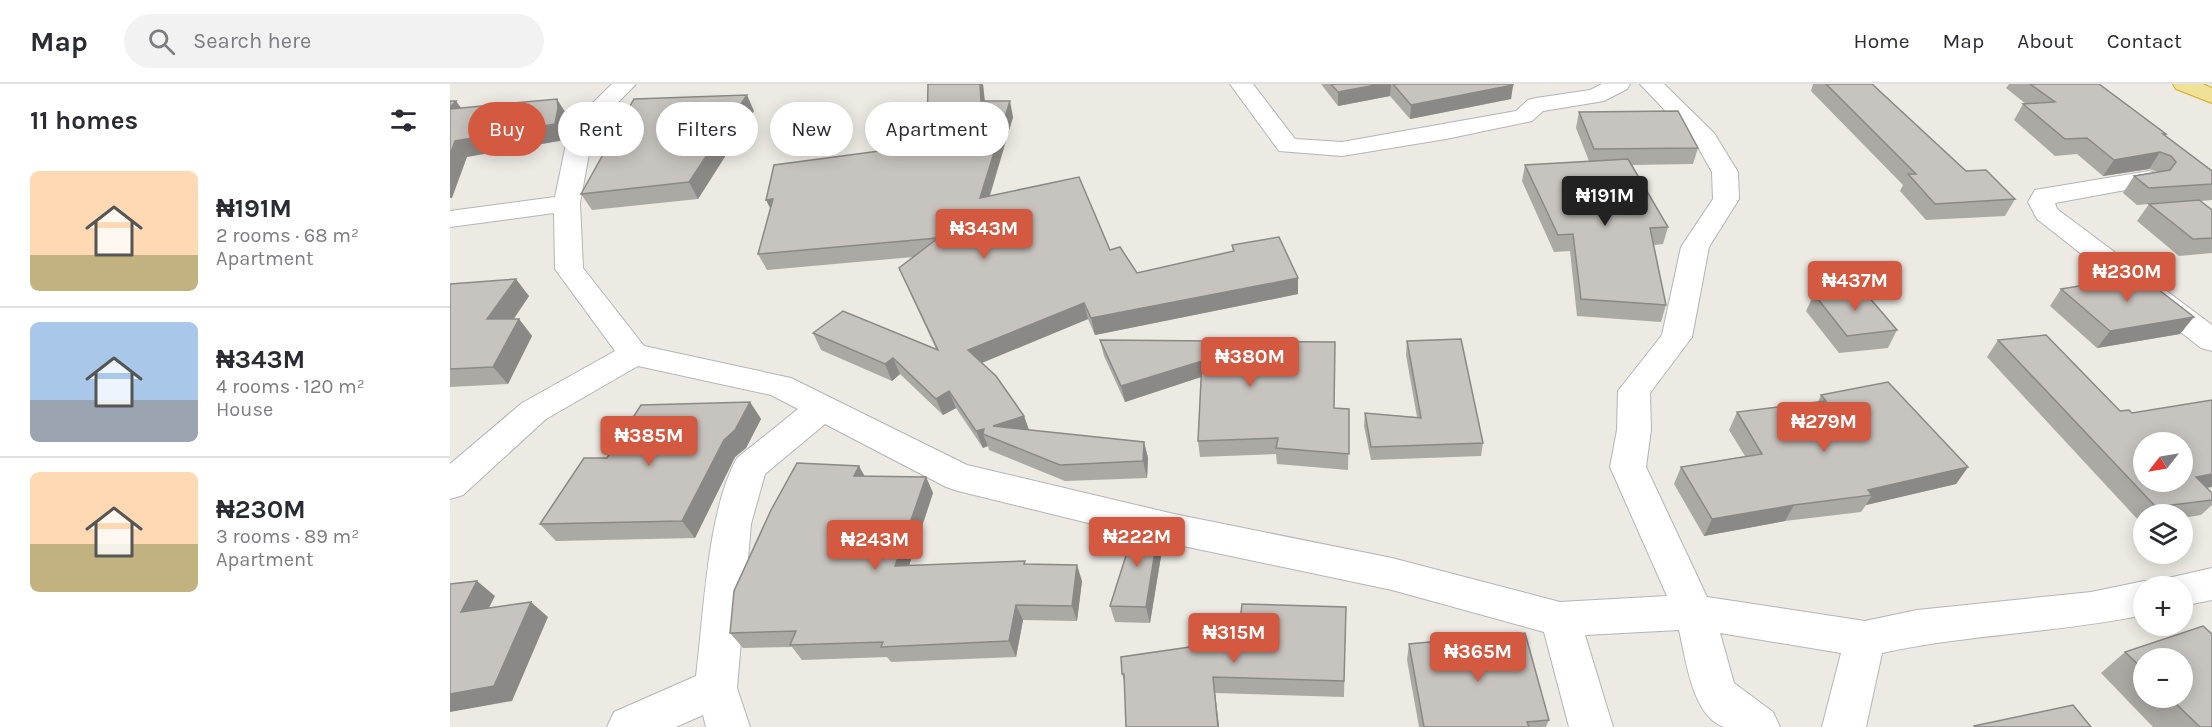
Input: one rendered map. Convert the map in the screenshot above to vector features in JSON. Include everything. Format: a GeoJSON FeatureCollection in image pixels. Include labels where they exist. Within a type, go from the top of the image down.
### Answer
{"type":"FeatureCollection","features":[{"type":"Feature","properties":{"kind":"highway"},"geometry":{"type":"LineString","coordinates":[[2184,84],[2212,96]]}},
{"type":"Feature","properties":{"kind":"street"},"geometry":{"type":"LineString","coordinates":[[625,84],[582,125],[567,203],[569,269],[634,354],[780,386],[958,477],[1174,529],[1392,574],[1560,619],[1694,612],[1865,639],[1917,628],[2091,609],[2133,600]]}},
{"type":"Feature","properties":{"kind":"street"},"geometry":{"type":"LineString","coordinates":[[1241,84],[1288,146],[1342,149],[1524,116],[1531,98],[1596,96],[1619,84]]}},
{"type":"Feature","properties":{"kind":"street"},"geometry":{"type":"LineString","coordinates":[[1651,84],[1705,138],[1725,172],[1726,199],[1695,247],[1677,337],[1634,391],[1634,430],[1628,467],[1694,612],[1716,695],[1758,727]]}},
{"type":"Feature","properties":{"kind":"street"},"geometry":{"type":"LineString","coordinates":[[2149,179],[2044,196],[2041,202],[2046,213],[2212,341]]}},
{"type":"Feature","properties":{"kind":"street"},"geometry":{"type":"LineString","coordinates":[[450,219],[567,203]]}},
{"type":"Feature","properties":{"kind":"street"},"geometry":{"type":"LineString","coordinates":[[450,484],[534,411],[634,354]]}},
{"type":"Feature","properties":{"kind":"street"},"geometry":{"type":"LineString","coordinates":[[728,727],[716,688],[733,524],[749,466],[822,408]]}},
{"type":"Feature","properties":{"kind":"street"},"geometry":{"type":"LineString","coordinates":[[2193,588],[2212,584]]}},
{"type":"Feature","properties":{"kind":"street"},"geometry":{"type":"LineString","coordinates":[[1560,619],[1591,727]]}},
{"type":"Feature","properties":{"kind":"street"},"geometry":{"type":"LineString","coordinates":[[1844,727],[1865,639]]}},
{"type":"Feature","properties":{"kind":"street"},"geometry":{"type":"LineString","coordinates":[[629,727],[716,688]]}},
{"type":"Feature","properties":{"kind":"building"},"geometry":{"type":"Polygon","coordinates":[[[928,84],[980,84],[981,101],[1010,101],[1009,104],[1009,102],[928,102],[928,84]]]}},
{"type":"Feature","properties":{"kind":"building"},"geometry":{"type":"Polygon","coordinates":[[[1331,84],[1381,84],[1338,92],[1331,84]]]}},
{"type":"Feature","properties":{"kind":"building"},"geometry":{"type":"Polygon","coordinates":[[[1393,84],[1513,84],[1513,85],[1411,105],[1393,84]]]}},
{"type":"Feature","properties":{"kind":"building"},"geometry":{"type":"Polygon","coordinates":[[[1826,84],[1872,84],[1966,171],[1986,170],[2015,199],[1935,204],[1908,174],[1916,174],[1826,84]]]}},
{"type":"Feature","properties":{"kind":"building"},"geometry":{"type":"Polygon","coordinates":[[[2030,84],[2099,84],[2212,171],[2212,184],[2149,188],[2134,176],[2170,170],[2176,162],[2171,156],[2160,152],[2114,160],[2087,138],[2065,139],[2023,104],[2055,102],[2030,84]]]}},
{"type":"Feature","properties":{"kind":"building"},"geometry":{"type":"Polygon","coordinates":[[[747,95],[742,102],[656,102],[656,156],[706,156],[689,182],[581,194],[602,156],[644,156],[644,102],[632,102],[634,99],[747,95]]]}},
{"type":"Feature","properties":{"kind":"building"},"geometry":{"type":"Polygon","coordinates":[[[557,99],[555,124],[546,126],[546,102],[525,102],[557,99]]]}},
{"type":"Feature","properties":{"kind":"building"},"geometry":{"type":"Polygon","coordinates":[[[468,107],[468,139],[455,141],[450,155],[450,109],[468,107]]]}},
{"type":"Feature","properties":{"kind":"building"},"geometry":{"type":"Polygon","coordinates":[[[1678,111],[1698,148],[1594,149],[1579,112],[1678,111]]]}},
{"type":"Feature","properties":{"kind":"building"},"geometry":{"type":"Polygon","coordinates":[[[853,155],[993,156],[980,198],[1079,177],[1110,250],[1120,247],[1137,273],[1234,251],[1232,245],[1279,237],[1298,278],[1091,318],[1084,303],[968,350],[996,376],[1024,416],[993,426],[1144,442],[1143,461],[1060,465],[983,434],[984,429],[976,431],[949,391],[936,399],[893,358],[885,364],[813,333],[843,311],[938,350],[899,268],[938,238],[758,254],[773,199],[766,200],[774,165],[853,155]]]}},
{"type":"Feature","properties":{"kind":"building"},"geometry":{"type":"Polygon","coordinates":[[[1628,159],[1668,227],[1650,228],[1666,305],[1581,299],[1573,234],[1558,235],[1525,165],[1628,159]]]}},
{"type":"Feature","properties":{"kind":"building"},"geometry":{"type":"Polygon","coordinates":[[[2199,200],[2212,210],[2212,238],[2193,239],[2149,204],[2199,200]]]}},
{"type":"Feature","properties":{"kind":"building"},"geometry":{"type":"Polygon","coordinates":[[[2141,276],[2194,317],[2110,331],[2061,289],[2141,276]]]}},
{"type":"Feature","properties":{"kind":"building"},"geometry":{"type":"Polygon","coordinates":[[[516,279],[487,319],[519,319],[493,367],[450,369],[450,284],[516,279]]]}},
{"type":"Feature","properties":{"kind":"building"},"geometry":{"type":"Polygon","coordinates":[[[1862,289],[1897,330],[1847,336],[1814,294],[1862,289]]]}},
{"type":"Feature","properties":{"kind":"building"},"geometry":{"type":"Polygon","coordinates":[[[2046,335],[2120,411],[2129,410],[2132,413],[2212,400],[2212,474],[2196,477],[2212,493],[2212,500],[2180,504],[2153,504],[2142,492],[2193,492],[2193,432],[2133,432],[2133,483],[1998,340],[2046,335]]]}},
{"type":"Feature","properties":{"kind":"building"},"geometry":{"type":"Polygon","coordinates":[[[1461,339],[1483,443],[1371,447],[1365,413],[1421,418],[1407,341],[1461,339]]]}},
{"type":"Feature","properties":{"kind":"building"},"geometry":{"type":"Polygon","coordinates":[[[1100,340],[1335,342],[1334,408],[1349,409],[1349,454],[1276,448],[1278,438],[1198,441],[1202,361],[1121,386],[1100,340]]]}},
{"type":"Feature","properties":{"kind":"building"},"geometry":{"type":"Polygon","coordinates":[[[1888,382],[1968,467],[1868,490],[1872,495],[1712,519],[1681,467],[1762,454],[1737,412],[1826,401],[1821,395],[1888,382]]]}},
{"type":"Feature","properties":{"kind":"building"},"geometry":{"type":"Polygon","coordinates":[[[750,402],[735,430],[724,440],[682,521],[540,524],[584,458],[607,458],[641,405],[750,402]]]}},
{"type":"Feature","properties":{"kind":"building"},"geometry":{"type":"Polygon","coordinates":[[[797,463],[859,466],[854,476],[926,477],[895,566],[1025,561],[1024,564],[1077,565],[1072,606],[1016,605],[1009,641],[881,647],[883,642],[790,645],[796,631],[730,633],[734,591],[771,510],[797,463]]]}},
{"type":"Feature","properties":{"kind":"building"},"geometry":{"type":"Polygon","coordinates":[[[1137,521],[1159,527],[1146,607],[1110,606],[1137,521]]]}},
{"type":"Feature","properties":{"kind":"building"},"geometry":{"type":"Polygon","coordinates":[[[477,581],[461,612],[531,602],[494,686],[450,694],[450,584],[477,581]]]}},
{"type":"Feature","properties":{"kind":"building"},"geometry":{"type":"Polygon","coordinates":[[[1242,604],[1346,607],[1344,681],[1213,677],[1218,727],[1126,727],[1121,657],[1238,640],[1242,604]]]}},
{"type":"Feature","properties":{"kind":"building"},"geometry":{"type":"Polygon","coordinates":[[[2203,626],[2212,634],[2212,727],[2200,727],[2180,708],[2193,708],[2193,648],[2137,648],[2173,636],[2193,636],[2193,629],[2203,626]]]}},
{"type":"Feature","properties":{"kind":"building"},"geometry":{"type":"Polygon","coordinates":[[[1525,633],[1549,720],[1527,722],[1529,727],[1424,727],[1409,644],[1525,633]]]}},
{"type":"Feature","properties":{"kind":"building"},"geometry":{"type":"Polygon","coordinates":[[[2133,649],[2133,660],[2125,652],[2133,649]]]}},
{"type":"Feature","properties":{"kind":"building"},"geometry":{"type":"Polygon","coordinates":[[[2073,705],[2091,727],[1974,726],[2073,705]]]}}]}
